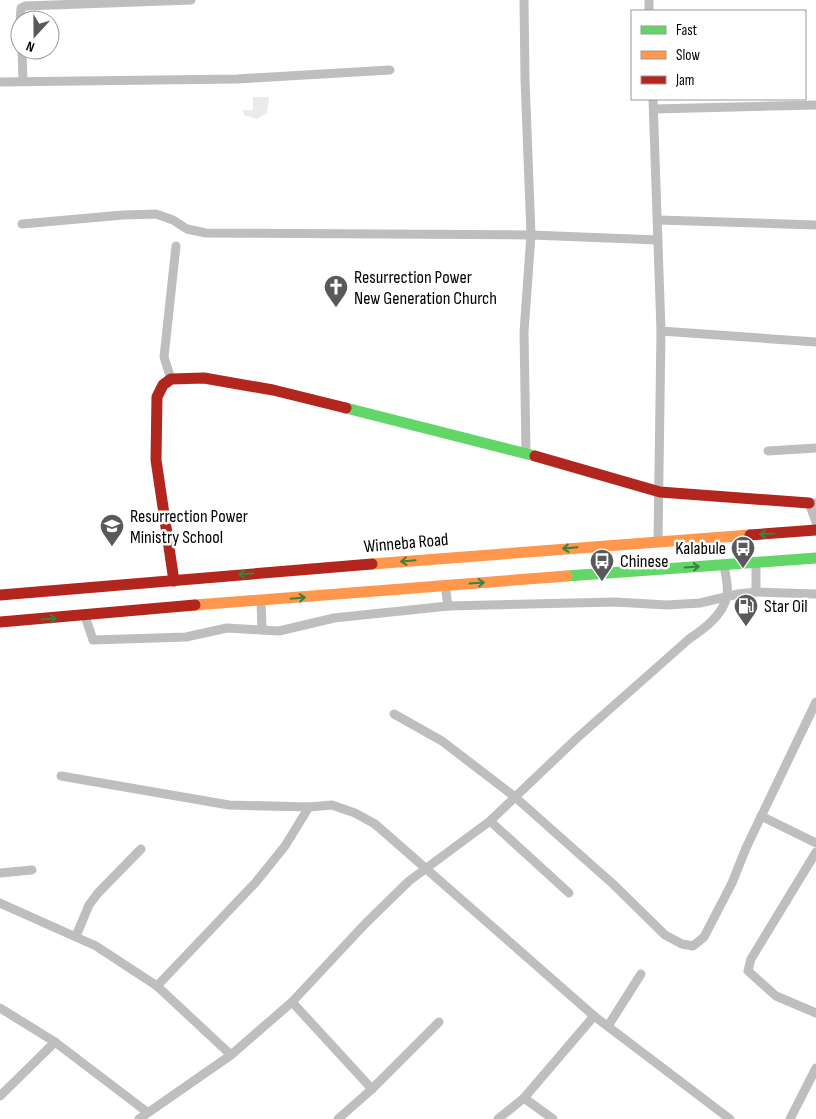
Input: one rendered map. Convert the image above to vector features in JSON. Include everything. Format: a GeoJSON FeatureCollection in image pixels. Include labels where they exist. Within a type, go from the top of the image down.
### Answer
{"type":"FeatureCollection","features":[{"type":"Feature","properties":{"kind":"main road"},"geometry":{"type":"LineString","coordinates":[[174,581],[156,460],[157,397],[163,385],[170,379],[204,378],[273,390],[526,453],[660,492],[813,503]]}},
{"type":"Feature","properties":{"kind":"main road","name":"Winneba Road"},"geometry":{"type":"LineString","coordinates":[[0,595],[658,541],[816,530]]}},
{"type":"Feature","properties":{"kind":"main road"},"geometry":{"type":"LineString","coordinates":[[0,622],[261,602],[445,585],[816,558]]}},
{"type":"Feature","properties":{"kind":"street"},"geometry":{"type":"LineString","coordinates":[[21,10],[25,6],[191,0]]}},
{"type":"Feature","properties":{"kind":"street"},"geometry":{"type":"LineString","coordinates":[[524,0],[531,235],[524,332],[526,453]]}},
{"type":"Feature","properties":{"kind":"street"},"geometry":{"type":"LineString","coordinates":[[22,60],[23,80]]}},
{"type":"Feature","properties":{"kind":"street"},"geometry":{"type":"LineString","coordinates":[[0,82],[23,80],[237,79],[390,70]]}},
{"type":"Feature","properties":{"kind":"street"},"geometry":{"type":"LineString","coordinates":[[653,100],[661,331],[658,541]]}},
{"type":"Feature","properties":{"kind":"street"},"geometry":{"type":"LineString","coordinates":[[654,109],[816,105]]}},
{"type":"Feature","properties":{"kind":"street"},"geometry":{"type":"LineString","coordinates":[[22,224],[156,214],[173,220],[187,229],[206,233],[531,235],[658,240]]}},
{"type":"Feature","properties":{"kind":"street"},"geometry":{"type":"LineString","coordinates":[[658,220],[816,225]]}},
{"type":"Feature","properties":{"kind":"street"},"geometry":{"type":"LineString","coordinates":[[170,379],[164,357],[176,246]]}},
{"type":"Feature","properties":{"kind":"street"},"geometry":{"type":"LineString","coordinates":[[661,331],[816,342]]}},
{"type":"Feature","properties":{"kind":"street"},"geometry":{"type":"LineString","coordinates":[[768,451],[816,448]]}},
{"type":"Feature","properties":{"kind":"street"},"geometry":{"type":"LineString","coordinates":[[813,503],[816,522]]}},
{"type":"Feature","properties":{"kind":"street"},"geometry":{"type":"LineString","coordinates":[[756,563],[756,592]]}},
{"type":"Feature","properties":{"kind":"street"},"geometry":{"type":"LineString","coordinates":[[139,1119],[231,1055],[292,1002],[365,924],[424,869],[490,821],[689,639],[707,628],[727,596],[724,565]]}},
{"type":"Feature","properties":{"kind":"street"},"geometry":{"type":"LineString","coordinates":[[445,585],[448,606]]}},
{"type":"Feature","properties":{"kind":"street"},"geometry":{"type":"LineString","coordinates":[[85,616],[93,640],[186,637],[227,628],[279,631],[334,618],[448,606],[615,602],[667,605],[700,603],[727,596],[756,592],[816,594]]}},
{"type":"Feature","properties":{"kind":"street"},"geometry":{"type":"LineString","coordinates":[[261,602],[262,630]]}},
{"type":"Feature","properties":{"kind":"street"},"geometry":{"type":"LineString","coordinates":[[394,714],[442,741],[515,797],[613,884],[665,935],[682,944],[693,946],[699,943],[708,930],[732,883],[761,816],[816,702]]}},
{"type":"Feature","properties":{"kind":"street"},"geometry":{"type":"LineString","coordinates":[[61,776],[228,804],[309,807],[332,805],[355,813],[375,824],[424,869],[594,1016],[730,1119]]}},
{"type":"Feature","properties":{"kind":"street"},"geometry":{"type":"LineString","coordinates":[[157,986],[256,882],[285,846],[309,807]]}},
{"type":"Feature","properties":{"kind":"street"},"geometry":{"type":"LineString","coordinates":[[761,816],[816,843]]}},
{"type":"Feature","properties":{"kind":"street"},"geometry":{"type":"LineString","coordinates":[[490,821],[569,894]]}},
{"type":"Feature","properties":{"kind":"street"},"geometry":{"type":"LineString","coordinates":[[76,936],[89,905],[98,892],[141,849]]}},
{"type":"Feature","properties":{"kind":"street"},"geometry":{"type":"LineString","coordinates":[[816,852],[751,959],[748,970],[776,996],[816,1013]]}},
{"type":"Feature","properties":{"kind":"street"},"geometry":{"type":"LineString","coordinates":[[0,873],[32,870]]}},
{"type":"Feature","properties":{"kind":"street"},"geometry":{"type":"LineString","coordinates":[[0,903],[96,946],[157,986],[231,1055]]}},
{"type":"Feature","properties":{"kind":"street"},"geometry":{"type":"LineString","coordinates":[[608,1026],[641,974]]}},
{"type":"Feature","properties":{"kind":"street"},"geometry":{"type":"LineString","coordinates":[[292,1002],[372,1090]]}},
{"type":"Feature","properties":{"kind":"street"},"geometry":{"type":"LineString","coordinates":[[0,1008],[55,1042],[147,1112]]}},
{"type":"Feature","properties":{"kind":"street"},"geometry":{"type":"LineString","coordinates":[[498,1119],[524,1098],[594,1016]]}},
{"type":"Feature","properties":{"kind":"street"},"geometry":{"type":"LineString","coordinates":[[338,1119],[372,1090],[439,1022]]}},
{"type":"Feature","properties":{"kind":"street"},"geometry":{"type":"LineString","coordinates":[[0,1096],[55,1042]]}},
{"type":"Feature","properties":{"kind":"street"},"geometry":{"type":"LineString","coordinates":[[790,1119],[816,1068]]}},
{"type":"Feature","properties":{"kind":"street"},"geometry":{"type":"LineString","coordinates":[[524,1098],[553,1119]]}},
{"type":"Feature","properties":{"kind":"shaded area"},"geometry":{"type":"Polygon","coordinates":[[[253,97],[269,97],[267,113],[257,119],[244,115],[243,110],[253,110],[253,97]]]}},
{"type":"Feature","properties":{"kind":"traffic: fast"},"geometry":{"type":"LineString","coordinates":[[346,408],[535,456]]}},
{"type":"Feature","properties":{"kind":"traffic: fast"},"geometry":{"type":"LineString","coordinates":[[567,576],[816,558]]}},
{"type":"Feature","properties":{"kind":"traffic: slow"},"geometry":{"type":"LineString","coordinates":[[372,564],[750,535]]}},
{"type":"Feature","properties":{"kind":"traffic: slow"},"geometry":{"type":"LineString","coordinates":[[195,605],[567,576]]}},
{"type":"Feature","properties":{"kind":"traffic: jam"},"geometry":{"type":"LineString","coordinates":[[174,581],[156,460],[157,397],[163,385],[171,379],[204,378],[273,390],[346,408]]}},
{"type":"Feature","properties":{"kind":"traffic: jam"},"geometry":{"type":"LineString","coordinates":[[535,456],[660,492],[809,503]]}},
{"type":"Feature","properties":{"kind":"traffic: jam"},"geometry":{"type":"LineString","coordinates":[[750,535],[816,530]]}},
{"type":"Feature","properties":{"kind":"traffic: jam"},"geometry":{"type":"LineString","coordinates":[[0,595],[372,564]]}},
{"type":"Feature","properties":{"kind":"traffic: jam"},"geometry":{"type":"LineString","coordinates":[[0,622],[195,605]]}},
{"type":"Feature","properties":{"kind":"place","name":"Resurrection Power New Generation Church"},"geometry":{"type":"Point","coordinates":[336,308]}},
{"type":"Feature","properties":{"kind":"place","name":"Resurrection Power Ministry School"},"geometry":{"type":"Point","coordinates":[112,547]}},
{"type":"Feature","properties":{"kind":"place","name":"Kalabule"},"geometry":{"type":"Point","coordinates":[743,569]}},
{"type":"Feature","properties":{"kind":"place","name":"Chinese"},"geometry":{"type":"Point","coordinates":[602,582]}},
{"type":"Feature","properties":{"kind":"place","name":"Star Oil"},"geometry":{"type":"Point","coordinates":[746,627]}}]}
